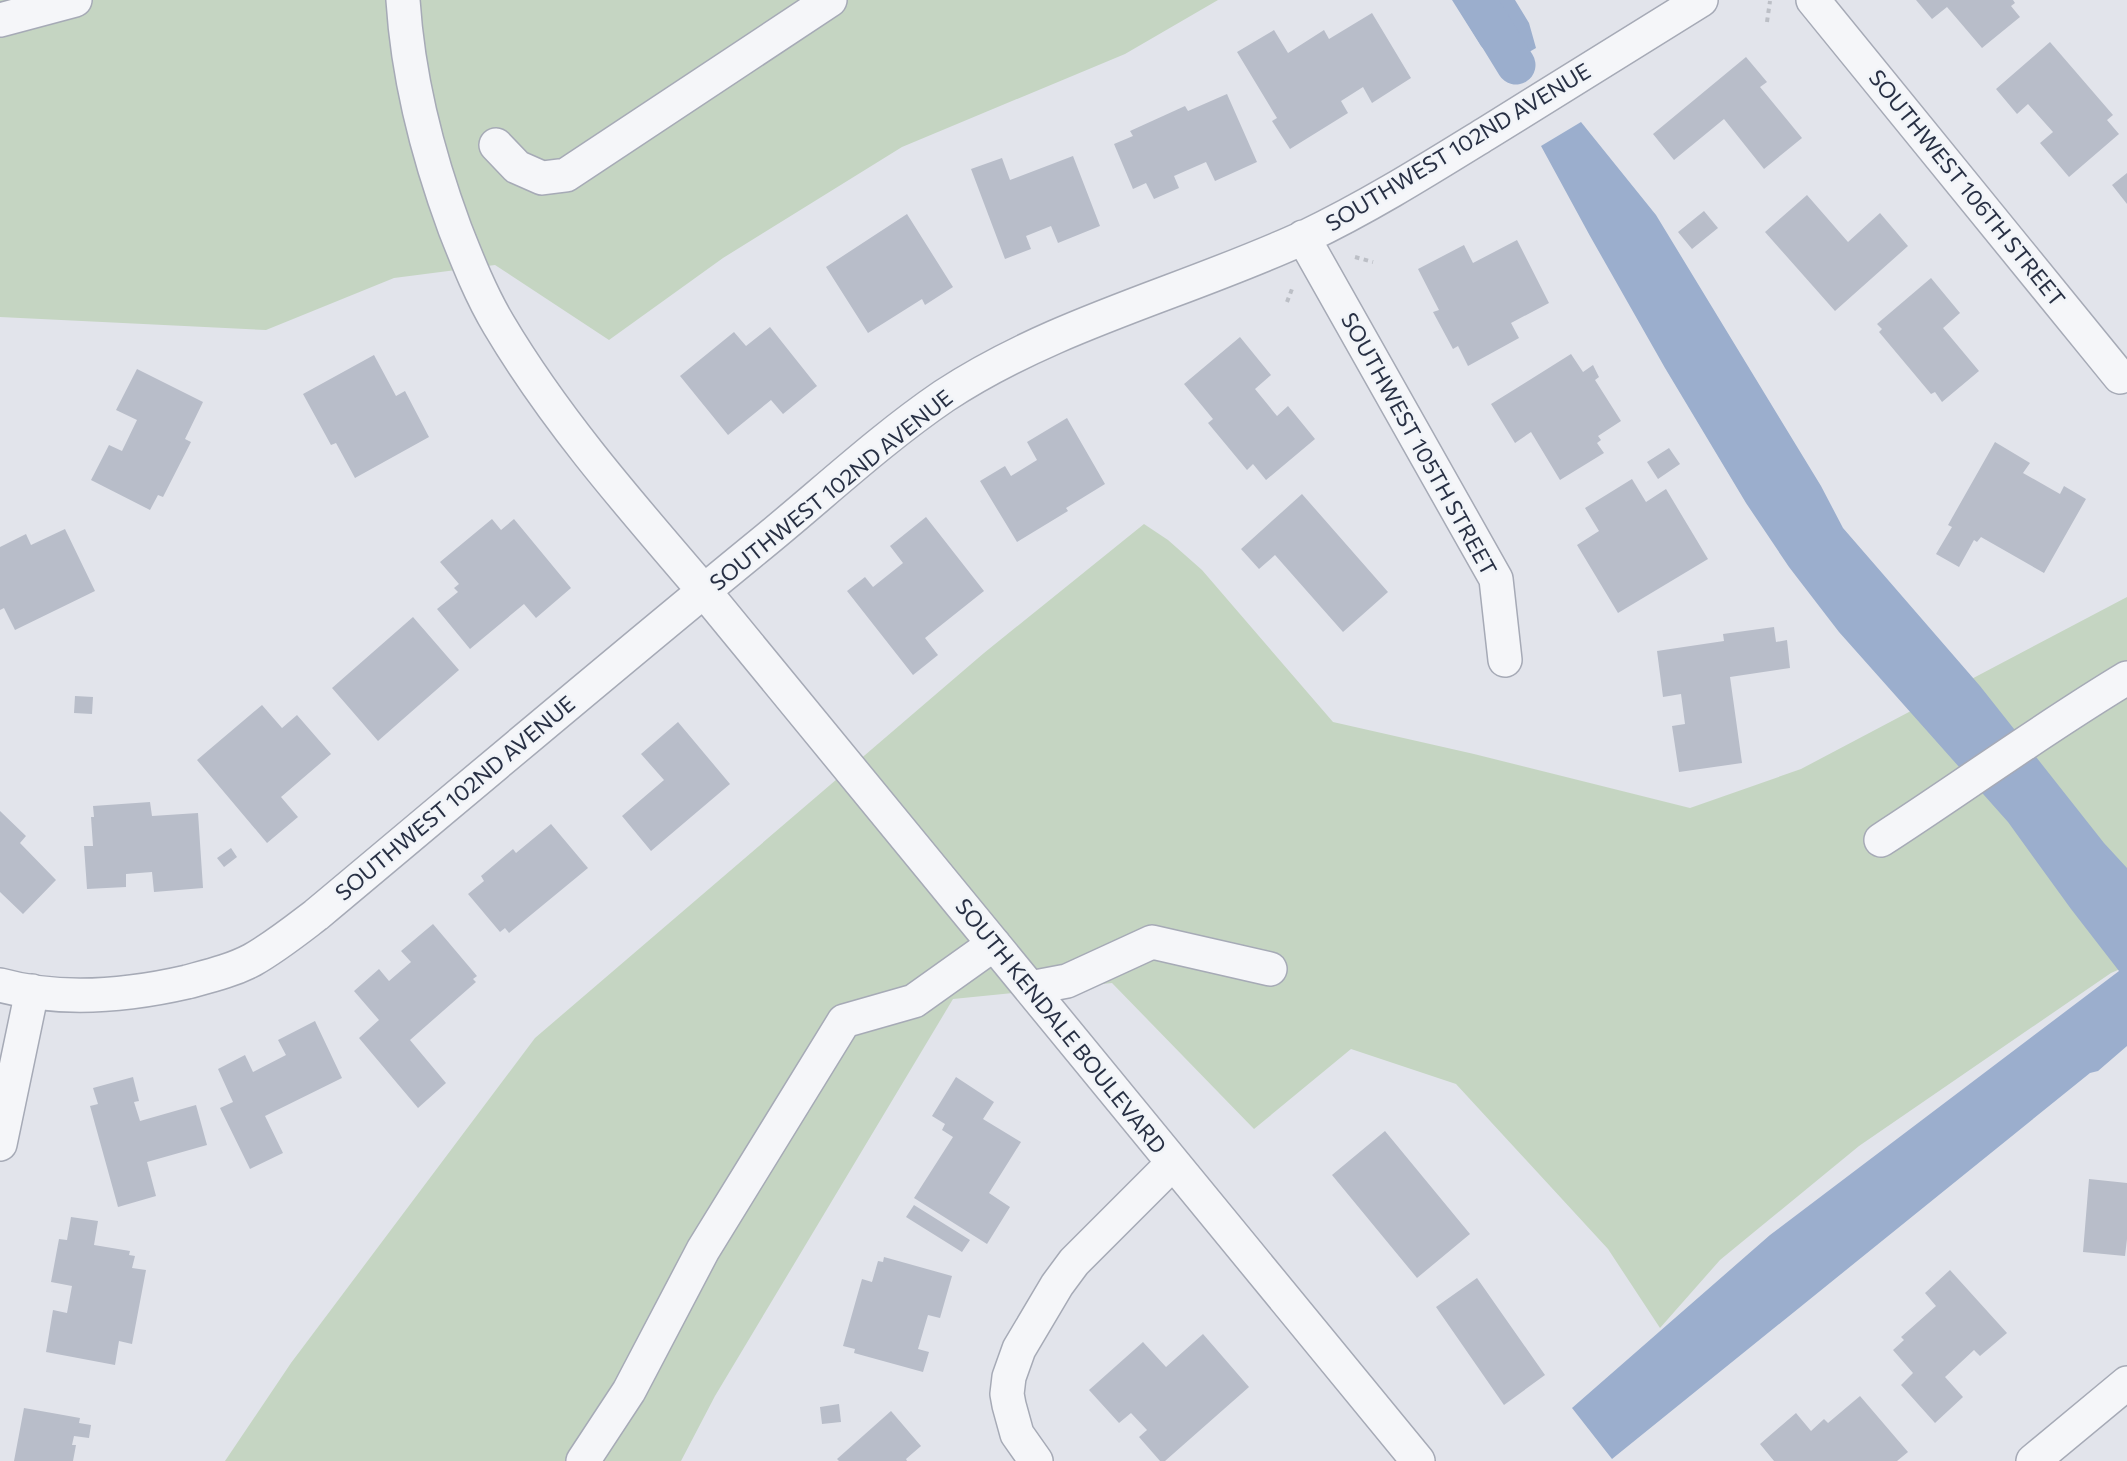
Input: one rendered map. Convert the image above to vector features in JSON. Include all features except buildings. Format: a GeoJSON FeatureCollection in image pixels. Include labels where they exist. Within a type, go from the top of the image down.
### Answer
{"type":"FeatureCollection","features":[{"type":"Feature","properties":{"kind":"street"},"geometry":{"type":"LineString","coordinates":[[0,20],[75,0]]}},
{"type":"Feature","properties":{"kind":"street","name":"SOUTH KENDALE BOULEVARD"},"geometry":{"type":"LineString","coordinates":[[403,0],[411,74],[442,195],[467,261],[498,324],[546,396],[601,470],[704,591],[1418,1461]]}},
{"type":"Feature","properties":{"kind":"street"},"geometry":{"type":"LineString","coordinates":[[496,145],[517,166],[542,178],[566,175],[830,0]]}},
{"type":"Feature","properties":{"kind":"street","name":"SOUTHWEST 102ND AVENUE"},"geometry":{"type":"LineString","coordinates":[[0,985],[65,995],[129,993],[207,977],[258,956],[316,915],[704,591],[942,398],[986,371],[1042,342],[1303,237],[1356,211],[1411,180],[1701,0]]}},
{"type":"Feature","properties":{"kind":"street","name":"SOUTHWEST 106TH STREET"},"geometry":{"type":"LineString","coordinates":[[1813,0],[2120,377]]}},
{"type":"Feature","properties":{"kind":"street","name":"SOUTHWEST 105TH STREET"},"geometry":{"type":"LineString","coordinates":[[1303,237],[1496,579],[1505,660]]}},
{"type":"Feature","properties":{"kind":"street"},"geometry":{"type":"LineString","coordinates":[[1881,840],[1956,792],[2037,735],[2127,678]]}},
{"type":"Feature","properties":{"kind":"street"},"geometry":{"type":"LineString","coordinates":[[1030,988],[1067,981],[1152,942],[1270,969]]}},
{"type":"Feature","properties":{"kind":"street"},"geometry":{"type":"LineString","coordinates":[[583,1461],[629,1391],[703,1250],[844,1021],[914,1001],[994,944]]}},
{"type":"Feature","properties":{"kind":"street"},"geometry":{"type":"LineString","coordinates":[[0,1144],[32,991]]}},
{"type":"Feature","properties":{"kind":"street"},"geometry":{"type":"LineString","coordinates":[[1036,1461],[1017,1434],[1007,1394],[1011,1370],[1019,1349],[1062,1277],[1074,1262],[1173,1163]]}},
{"type":"Feature","properties":{"kind":"street"},"geometry":{"type":"LineString","coordinates":[[2033,1461],[2127,1383]]}},
{"type":"Feature","properties":{"kind":"path"},"geometry":{"type":"LineString","coordinates":[[1767,22],[1770,1]]}},
{"type":"Feature","properties":{"kind":"path"},"geometry":{"type":"LineString","coordinates":[[1352,256],[1373,262]]}},
{"type":"Feature","properties":{"kind":"path"},"geometry":{"type":"LineString","coordinates":[[1287,302],[1294,285]]}},
{"type":"Feature","properties":{"kind":"green space"},"geometry":{"type":"Polygon","coordinates":[[[0,0],[1218,0],[1125,54],[902,147],[723,258],[609,340],[495,265],[394,278],[266,330],[0,317],[0,0]]]}},
{"type":"Feature","properties":{"kind":"green space"},"geometry":{"type":"Polygon","coordinates":[[[1144,524],[1168,540],[1202,570],[1333,722],[1474,754],[1690,808],[1801,769],[2127,597],[2127,966],[2111,973],[1859,1146],[1720,1260],[1660,1328],[1608,1249],[1456,1084],[1351,1049],[1254,1129],[1112,983],[953,999],[715,1396],[681,1461],[225,1461],[291,1363],[535,1038],[984,653],[1144,524]]]}},
{"type":"Feature","properties":{"kind":"water"},"geometry":{"type":"Polygon","coordinates":[[[1452,0],[1515,0],[1529,23],[1536,48],[1502,68],[1481,46],[1452,0]]]}},
{"type":"Feature","properties":{"kind":"water"},"geometry":{"type":"Polygon","coordinates":[[[1581,122],[1656,215],[1821,486],[1843,528],[1980,686],[2104,843],[2127,868],[2127,1046],[2098,1071],[2090,1073],[1612,1459],[1572,1408],[1770,1235],[2119,971],[2008,822],[1839,632],[1789,567],[1746,503],[1665,368],[1541,146],[1581,122]]]}},
{"type":"Feature","properties":{"kind":"waterway"},"geometry":{"type":"LineString","coordinates":[[1476,0],[1516,65]]}}]}
